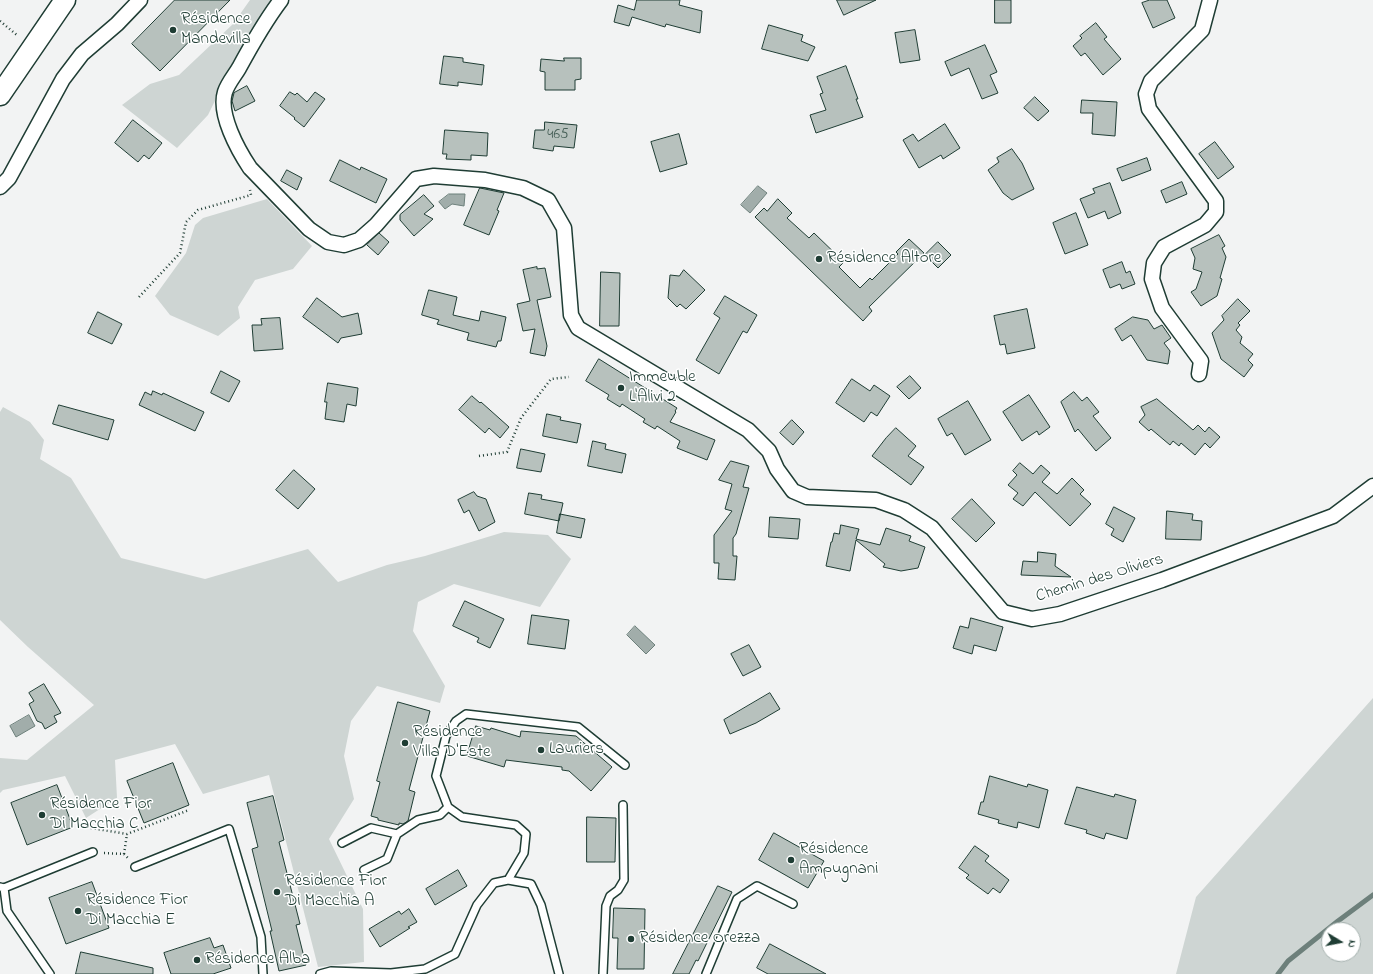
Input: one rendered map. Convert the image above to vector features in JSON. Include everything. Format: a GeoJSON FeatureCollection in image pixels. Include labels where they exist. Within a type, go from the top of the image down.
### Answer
{"type":"FeatureCollection","features":[{"type":"Feature","properties":{"kind":"street"},"geometry":{"type":"LineString","coordinates":[[0,95],[65,0]]}},
{"type":"Feature","properties":{"kind":"street"},"geometry":{"type":"LineString","coordinates":[[0,187],[9,178],[62,79],[82,54],[117,24],[140,0]]}},
{"type":"Feature","properties":{"kind":"street","name":"Chemin des Oliviers"},"geometry":{"type":"LineString","coordinates":[[281,0],[267,18],[225,92],[224,110],[227,123],[243,158],[250,168],[309,230],[328,242],[344,245],[359,240],[376,225],[416,179],[434,176],[485,180],[523,188],[548,200],[564,228],[571,315],[578,328],[748,430],[769,452],[777,469],[794,491],[807,497],[876,500],[904,510],[932,528],[1003,612],[1032,619],[1060,614],[1162,580],[1333,516],[1373,486]]}},
{"type":"Feature","properties":{"kind":"street"},"geometry":{"type":"LineString","coordinates":[[1199,374],[1201,361],[1162,308],[1152,279],[1154,262],[1164,247],[1205,225],[1216,212],[1216,201],[1149,109],[1146,94],[1151,80],[1202,30],[1210,0]]}},
{"type":"Feature","properties":{"kind":"lane"},"geometry":{"type":"LineString","coordinates":[[508,880],[524,853],[526,834],[516,825],[462,817],[448,807],[436,776],[446,736],[456,721],[466,714],[578,727],[625,765]]}},
{"type":"Feature","properties":{"kind":"lane"},"geometry":{"type":"LineString","coordinates":[[603,974],[606,906],[610,896],[618,890],[624,880],[623,805]]}},
{"type":"Feature","properties":{"kind":"lane"},"geometry":{"type":"LineString","coordinates":[[364,870],[387,859],[397,834],[418,820],[440,815],[448,807]]}},
{"type":"Feature","properties":{"kind":"lane"},"geometry":{"type":"LineString","coordinates":[[342,843],[371,828],[397,834]]}},
{"type":"Feature","properties":{"kind":"lane"},"geometry":{"type":"LineString","coordinates":[[135,867],[229,829],[261,937],[263,974]]}},
{"type":"Feature","properties":{"kind":"lane"},"geometry":{"type":"LineString","coordinates":[[50,974],[6,911],[2,887],[93,852]]}},
{"type":"Feature","properties":{"kind":"lane"},"geometry":{"type":"LineString","coordinates":[[320,974],[331,971],[391,973],[425,969],[455,954],[477,905],[494,883],[508,880],[531,884],[541,905],[558,974]]}},
{"type":"Feature","properties":{"kind":"lane"},"geometry":{"type":"LineString","coordinates":[[706,974],[737,899],[757,886],[793,904]]}},
{"type":"Feature","properties":{"kind":"lane"},"geometry":{"type":"LineString","coordinates":[[0,916],[6,911]]}},
{"type":"Feature","properties":{"kind":"path"},"geometry":{"type":"LineString","coordinates":[[0,21],[32,48]]}},
{"type":"Feature","properties":{"kind":"path"},"geometry":{"type":"LineString","coordinates":[[139,297],[180,253],[186,222],[198,210],[251,195],[243,174],[250,168]]}},
{"type":"Feature","properties":{"kind":"path"},"geometry":{"type":"LineString","coordinates":[[479,456],[507,452],[521,418],[551,379],[569,377]]}},
{"type":"Feature","properties":{"kind":"path"},"geometry":{"type":"LineString","coordinates":[[78,826],[127,834],[189,810]]}},
{"type":"Feature","properties":{"kind":"path"},"geometry":{"type":"LineString","coordinates":[[124,854],[127,834]]}},
{"type":"Feature","properties":{"kind":"path"},"geometry":{"type":"LineString","coordinates":[[93,852],[124,854],[135,867]]}},
{"type":"Feature","properties":{"kind":"shaded area"},"geometry":{"type":"Polygon","coordinates":[[[250,0],[273,0],[235,60],[208,115],[177,148],[122,105],[150,84],[179,75],[233,24],[250,0]]]}},
{"type":"Feature","properties":{"kind":"shaded area"},"geometry":{"type":"Polygon","coordinates":[[[758,186],[767,193],[750,213],[741,205],[758,186]]]}},
{"type":"Feature","properties":{"kind":"shaded area"},"geometry":{"type":"Polygon","coordinates":[[[449,194],[465,194],[464,206],[452,204],[445,209],[439,202],[449,194]]]}},
{"type":"Feature","properties":{"kind":"shaded area"},"geometry":{"type":"Polygon","coordinates":[[[267,199],[312,246],[293,269],[255,280],[238,307],[240,318],[218,336],[170,315],[155,296],[186,253],[195,225],[203,218],[267,199]]]}},
{"type":"Feature","properties":{"kind":"shaded area"},"geometry":{"type":"Polygon","coordinates":[[[3,407],[30,422],[44,440],[40,459],[71,478],[121,558],[205,579],[308,549],[338,582],[387,565],[425,556],[504,532],[548,535],[571,559],[540,607],[454,584],[418,602],[413,631],[445,686],[440,703],[377,686],[351,721],[344,756],[354,799],[329,839],[363,909],[364,962],[318,967],[269,775],[203,794],[175,744],[115,760],[117,798],[86,818],[65,776],[3,790],[0,793],[0,758],[27,760],[94,705],[28,647],[0,620],[0,412],[3,407]]]}},
{"type":"Feature","properties":{"kind":"shaded area"},"geometry":{"type":"Polygon","coordinates":[[[635,626],[655,645],[646,654],[627,635],[635,626]]]}},
{"type":"Feature","properties":{"kind":"shaded area"},"geometry":{"type":"Polygon","coordinates":[[[1373,698],[1373,974],[1176,974],[1196,897],[1373,698]]]}},
{"type":"Feature","properties":{"kind":"shaded area"},"geometry":{"type":"Polygon","coordinates":[[[29,715],[35,726],[16,737],[10,726],[29,715]]]}},
{"type":"Feature","properties":{"kind":"building","name":"Résidence Mandevilla"},"geometry":{"type":"Polygon","coordinates":[[[175,0],[230,0],[160,71],[132,44],[175,0]]]}},
{"type":"Feature","properties":{"kind":"building"},"geometry":{"type":"Polygon","coordinates":[[[637,0],[680,0],[679,5],[702,11],[700,33],[666,24],[665,27],[632,17],[629,26],[614,22],[618,5],[634,10],[637,0]]]}},
{"type":"Feature","properties":{"kind":"building"},"geometry":{"type":"Polygon","coordinates":[[[837,0],[876,0],[844,15],[837,0]]]}},
{"type":"Feature","properties":{"kind":"building"},"geometry":{"type":"Polygon","coordinates":[[[995,0],[1011,0],[1011,23],[995,23],[995,0]]]}},
{"type":"Feature","properties":{"kind":"building"},"geometry":{"type":"Polygon","coordinates":[[[1150,0],[1167,0],[1175,18],[1153,28],[1142,3],[1150,0]]]}},
{"type":"Feature","properties":{"kind":"building"},"geometry":{"type":"Polygon","coordinates":[[[1096,23],[1107,37],[1104,39],[1121,59],[1103,75],[1085,53],[1081,56],[1073,46],[1082,38],[1080,36],[1096,23]]]}},
{"type":"Feature","properties":{"kind":"building"},"geometry":{"type":"Polygon","coordinates":[[[769,25],[803,35],[801,41],[815,47],[808,61],[762,49],[769,25]]]}},
{"type":"Feature","properties":{"kind":"building"},"geometry":{"type":"Polygon","coordinates":[[[915,30],[920,60],[900,63],[895,33],[915,30]]]}},
{"type":"Feature","properties":{"kind":"building"},"geometry":{"type":"Polygon","coordinates":[[[985,45],[997,72],[990,75],[998,93],[982,99],[969,68],[951,76],[945,62],[985,45]]]}},
{"type":"Feature","properties":{"kind":"building"},"geometry":{"type":"Polygon","coordinates":[[[444,56],[463,58],[463,62],[484,65],[482,85],[458,82],[458,86],[440,84],[444,56]]]}},
{"type":"Feature","properties":{"kind":"building"},"geometry":{"type":"Polygon","coordinates":[[[564,58],[581,58],[581,79],[575,80],[575,90],[545,90],[545,72],[540,71],[541,59],[564,61],[564,58]]]}},
{"type":"Feature","properties":{"kind":"building"},"geometry":{"type":"Polygon","coordinates":[[[846,66],[863,117],[816,133],[810,115],[826,110],[820,94],[823,93],[817,77],[846,66]]]}},
{"type":"Feature","properties":{"kind":"building"},"geometry":{"type":"Polygon","coordinates":[[[247,86],[255,101],[235,111],[232,101],[234,93],[247,86]]]}},
{"type":"Feature","properties":{"kind":"building"},"geometry":{"type":"Polygon","coordinates":[[[290,92],[295,95],[297,93],[307,102],[315,92],[325,99],[304,127],[280,106],[290,92]]]}},
{"type":"Feature","properties":{"kind":"building"},"geometry":{"type":"Polygon","coordinates":[[[1035,97],[1049,111],[1038,121],[1024,108],[1035,97]]]}},
{"type":"Feature","properties":{"kind":"building"},"geometry":{"type":"Polygon","coordinates":[[[1082,100],[1117,102],[1115,136],[1092,134],[1093,113],[1081,113],[1082,100]]]}},
{"type":"Feature","properties":{"kind":"building"},"geometry":{"type":"Polygon","coordinates":[[[133,120],[162,143],[149,159],[144,155],[138,162],[115,143],[133,120]]]}},
{"type":"Feature","properties":{"kind":"building"},"geometry":{"type":"Polygon","coordinates":[[[545,122],[577,125],[574,148],[554,146],[553,151],[533,148],[535,130],[544,130],[545,122]]]}},
{"type":"Feature","properties":{"kind":"building"},"geometry":{"type":"Polygon","coordinates":[[[945,124],[960,148],[943,159],[941,155],[919,168],[903,140],[913,134],[918,141],[945,124]]]}},
{"type":"Feature","properties":{"kind":"building"},"geometry":{"type":"Polygon","coordinates":[[[445,130],[488,133],[487,156],[471,155],[471,160],[446,159],[447,154],[443,154],[445,130]]]}},
{"type":"Feature","properties":{"kind":"building"},"geometry":{"type":"Polygon","coordinates":[[[679,134],[687,164],[660,172],[651,142],[679,134]]]}},
{"type":"Feature","properties":{"kind":"building"},"geometry":{"type":"Polygon","coordinates":[[[1215,142],[1234,167],[1218,179],[1199,154],[1215,142]]]}},
{"type":"Feature","properties":{"kind":"building"},"geometry":{"type":"Polygon","coordinates":[[[1012,149],[1022,163],[1034,189],[1012,200],[1003,193],[988,170],[999,162],[997,158],[1012,149]]]}},
{"type":"Feature","properties":{"kind":"building"},"geometry":{"type":"Polygon","coordinates":[[[1147,158],[1151,170],[1122,181],[1117,169],[1147,158]]]}},
{"type":"Feature","properties":{"kind":"building"},"geometry":{"type":"Polygon","coordinates":[[[340,160],[360,170],[361,167],[387,179],[376,203],[330,181],[340,160]]]}},
{"type":"Feature","properties":{"kind":"building"},"geometry":{"type":"Polygon","coordinates":[[[287,170],[302,178],[297,190],[281,181],[287,170]]]}},
{"type":"Feature","properties":{"kind":"building"},"geometry":{"type":"Polygon","coordinates":[[[1182,182],[1187,194],[1166,203],[1161,191],[1182,182]]]}},
{"type":"Feature","properties":{"kind":"building"},"geometry":{"type":"Polygon","coordinates":[[[1110,183],[1121,213],[1108,219],[1105,211],[1088,218],[1080,199],[1095,193],[1093,189],[1110,183]]]}},
{"type":"Feature","properties":{"kind":"building"},"geometry":{"type":"Polygon","coordinates":[[[480,188],[504,193],[497,210],[499,211],[489,235],[464,225],[480,188]]]}},
{"type":"Feature","properties":{"kind":"building"},"geometry":{"type":"Polygon","coordinates":[[[424,195],[434,206],[424,214],[433,219],[414,236],[400,220],[400,215],[424,195]]]}},
{"type":"Feature","properties":{"kind":"building","name":"Résidence Altore"},"geometry":{"type":"Polygon","coordinates":[[[778,199],[792,213],[787,218],[809,238],[814,233],[844,262],[839,267],[860,288],[870,278],[872,280],[898,254],[896,252],[909,239],[924,253],[869,307],[872,311],[863,321],[755,217],[764,208],[767,211],[778,199]]]}},
{"type":"Feature","properties":{"kind":"building"},"geometry":{"type":"Polygon","coordinates":[[[1076,213],[1088,245],[1065,254],[1053,223],[1076,213]]]}},
{"type":"Feature","properties":{"kind":"building"},"geometry":{"type":"Polygon","coordinates":[[[379,233],[389,242],[378,255],[367,245],[379,233]]]}},
{"type":"Feature","properties":{"kind":"building"},"geometry":{"type":"Polygon","coordinates":[[[1219,235],[1225,246],[1222,248],[1226,257],[1220,278],[1222,279],[1217,296],[1201,306],[1191,292],[1196,289],[1202,272],[1193,269],[1195,258],[1191,249],[1219,235]]]}},
{"type":"Feature","properties":{"kind":"building"},"geometry":{"type":"Polygon","coordinates":[[[938,242],[951,255],[938,268],[925,255],[938,242]]]}},
{"type":"Feature","properties":{"kind":"building"},"geometry":{"type":"Polygon","coordinates":[[[1122,262],[1126,273],[1130,271],[1135,284],[1122,289],[1120,284],[1110,288],[1103,270],[1122,262]]]}},
{"type":"Feature","properties":{"kind":"building"},"geometry":{"type":"Polygon","coordinates":[[[537,267],[537,269],[545,268],[551,297],[537,300],[547,346],[545,356],[530,353],[535,329],[523,331],[517,304],[530,301],[523,270],[537,267]]]}},
{"type":"Feature","properties":{"kind":"building"},"geometry":{"type":"Polygon","coordinates":[[[684,270],[705,290],[686,309],[680,304],[677,307],[668,298],[670,275],[679,276],[684,270]]]}},
{"type":"Feature","properties":{"kind":"building"},"geometry":{"type":"Polygon","coordinates":[[[601,272],[620,273],[619,326],[600,326],[601,272]]]}},
{"type":"Feature","properties":{"kind":"building"},"geometry":{"type":"Polygon","coordinates":[[[429,290],[457,297],[453,315],[479,321],[481,311],[506,317],[501,341],[498,341],[496,347],[467,340],[469,333],[437,324],[439,320],[422,315],[429,290]]]}},
{"type":"Feature","properties":{"kind":"building"},"geometry":{"type":"Polygon","coordinates":[[[725,296],[757,315],[747,333],[743,331],[719,374],[696,360],[720,318],[714,314],[725,296]]]}},
{"type":"Feature","properties":{"kind":"building"},"geometry":{"type":"Polygon","coordinates":[[[317,298],[342,317],[358,313],[362,334],[341,338],[338,343],[303,317],[317,298]]]}},
{"type":"Feature","properties":{"kind":"building"},"geometry":{"type":"Polygon","coordinates":[[[1238,299],[1250,311],[1238,323],[1240,325],[1236,330],[1242,337],[1240,343],[1253,354],[1248,360],[1253,365],[1244,377],[1221,359],[1212,333],[1224,320],[1222,316],[1238,299]]]}},
{"type":"Feature","properties":{"kind":"building"},"geometry":{"type":"Polygon","coordinates":[[[1027,309],[1035,348],[1007,354],[1005,344],[1000,345],[994,316],[1027,309]]]}},
{"type":"Feature","properties":{"kind":"building"},"geometry":{"type":"Polygon","coordinates":[[[98,312],[122,324],[112,344],[88,333],[98,312]]]}},
{"type":"Feature","properties":{"kind":"building"},"geometry":{"type":"Polygon","coordinates":[[[1133,317],[1148,320],[1154,329],[1162,325],[1171,338],[1164,343],[1170,351],[1168,364],[1147,360],[1131,335],[1122,341],[1115,329],[1133,317]]]}},
{"type":"Feature","properties":{"kind":"building"},"geometry":{"type":"Polygon","coordinates":[[[280,318],[283,349],[254,351],[252,325],[262,325],[261,319],[280,318]]]}},
{"type":"Feature","properties":{"kind":"building","name":"Immeuble L'Alivi 2"},"geometry":{"type":"Polygon","coordinates":[[[599,359],[677,408],[670,422],[715,440],[707,460],[677,448],[680,441],[657,426],[655,429],[643,422],[645,419],[622,404],[620,407],[607,399],[609,395],[586,381],[599,359]]]}},
{"type":"Feature","properties":{"kind":"building"},"geometry":{"type":"Polygon","coordinates":[[[221,371],[240,381],[229,402],[211,393],[221,371]]]}},
{"type":"Feature","properties":{"kind":"building"},"geometry":{"type":"Polygon","coordinates":[[[910,376],[921,388],[909,399],[897,387],[910,376]]]}},
{"type":"Feature","properties":{"kind":"building"},"geometry":{"type":"Polygon","coordinates":[[[852,379],[870,391],[874,385],[890,396],[877,416],[871,412],[864,422],[836,403],[852,379]]]}},
{"type":"Feature","properties":{"kind":"building"},"geometry":{"type":"Polygon","coordinates":[[[328,383],[358,388],[356,406],[347,404],[344,422],[325,419],[327,402],[325,402],[328,383]]]}},
{"type":"Feature","properties":{"kind":"building"},"geometry":{"type":"Polygon","coordinates":[[[153,391],[162,395],[163,393],[204,412],[195,431],[139,405],[145,392],[151,395],[153,391]]]}},
{"type":"Feature","properties":{"kind":"building"},"geometry":{"type":"Polygon","coordinates":[[[1074,392],[1082,401],[1087,397],[1099,412],[1093,416],[1111,438],[1096,451],[1078,429],[1075,432],[1061,402],[1074,392]]]}},
{"type":"Feature","properties":{"kind":"building"},"geometry":{"type":"Polygon","coordinates":[[[1029,395],[1050,427],[1039,435],[1037,431],[1022,441],[1003,412],[1029,395]]]}},
{"type":"Feature","properties":{"kind":"building"},"geometry":{"type":"Polygon","coordinates":[[[472,396],[509,427],[500,438],[489,428],[485,433],[459,410],[472,396]]]}},
{"type":"Feature","properties":{"kind":"building"},"geometry":{"type":"Polygon","coordinates":[[[1157,399],[1193,430],[1198,425],[1205,432],[1209,427],[1220,437],[1210,448],[1205,443],[1195,455],[1181,443],[1179,446],[1173,441],[1170,445],[1151,429],[1149,431],[1139,422],[1145,415],[1141,407],[1157,399]]]}},
{"type":"Feature","properties":{"kind":"building"},"geometry":{"type":"Polygon","coordinates":[[[968,401],[991,440],[965,455],[952,433],[947,436],[938,419],[968,401]]]}},
{"type":"Feature","properties":{"kind":"building"},"geometry":{"type":"Polygon","coordinates":[[[59,405],[114,420],[108,440],[53,424],[59,405]]]}},
{"type":"Feature","properties":{"kind":"building"},"geometry":{"type":"Polygon","coordinates":[[[547,414],[561,417],[560,420],[581,424],[577,443],[543,436],[547,414]]]}},
{"type":"Feature","properties":{"kind":"building"},"geometry":{"type":"Polygon","coordinates":[[[792,420],[804,432],[793,445],[780,433],[792,420]]]}},
{"type":"Feature","properties":{"kind":"building"},"geometry":{"type":"Polygon","coordinates":[[[896,428],[916,446],[908,456],[924,467],[911,485],[872,456],[896,428]]]}},
{"type":"Feature","properties":{"kind":"building"},"geometry":{"type":"Polygon","coordinates":[[[593,441],[606,444],[605,449],[626,454],[622,473],[588,466],[593,441]]]}},
{"type":"Feature","properties":{"kind":"building"},"geometry":{"type":"Polygon","coordinates":[[[521,449],[545,454],[541,472],[517,468],[521,449]]]}},
{"type":"Feature","properties":{"kind":"building"},"geometry":{"type":"Polygon","coordinates":[[[731,461],[749,466],[743,487],[749,488],[736,534],[733,538],[733,556],[737,556],[735,580],[718,579],[719,563],[714,563],[714,535],[732,511],[725,509],[732,484],[719,480],[731,461]]]}},
{"type":"Feature","properties":{"kind":"building"},"geometry":{"type":"Polygon","coordinates":[[[1020,463],[1033,474],[1041,465],[1050,473],[1042,482],[1057,494],[1072,478],[1084,490],[1080,494],[1091,504],[1070,526],[1035,492],[1023,506],[1013,499],[1018,493],[1008,485],[1017,475],[1013,471],[1020,463]]]}},
{"type":"Feature","properties":{"kind":"building"},"geometry":{"type":"Polygon","coordinates":[[[294,470],[315,489],[298,509],[276,490],[294,470]]]}},
{"type":"Feature","properties":{"kind":"building"},"geometry":{"type":"Polygon","coordinates":[[[474,492],[477,496],[486,499],[495,522],[479,531],[469,510],[464,513],[458,500],[474,492]]]}},
{"type":"Feature","properties":{"kind":"building"},"geometry":{"type":"Polygon","coordinates":[[[529,493],[542,495],[541,499],[563,503],[559,521],[525,514],[529,493]]]}},
{"type":"Feature","properties":{"kind":"building"},"geometry":{"type":"Polygon","coordinates":[[[972,499],[995,523],[976,542],[952,519],[972,499]]]}},
{"type":"Feature","properties":{"kind":"building"},"geometry":{"type":"Polygon","coordinates":[[[1114,507],[1135,518],[1123,542],[1111,535],[1114,529],[1106,524],[1114,507]]]}},
{"type":"Feature","properties":{"kind":"building"},"geometry":{"type":"Polygon","coordinates":[[[1167,511],[1193,514],[1192,520],[1202,521],[1201,540],[1166,539],[1167,511]]]}},
{"type":"Feature","properties":{"kind":"building"},"geometry":{"type":"Polygon","coordinates":[[[560,514],[585,519],[581,538],[557,533],[560,514]]]}},
{"type":"Feature","properties":{"kind":"building"},"geometry":{"type":"Polygon","coordinates":[[[770,517],[800,519],[798,539],[769,537],[770,517]]]}},
{"type":"Feature","properties":{"kind":"building"},"geometry":{"type":"Polygon","coordinates":[[[841,525],[859,529],[856,539],[880,545],[886,528],[911,536],[909,541],[925,547],[918,568],[901,571],[883,567],[885,564],[856,540],[850,571],[826,566],[834,533],[839,534],[841,525]]]}},
{"type":"Feature","properties":{"kind":"building"},"geometry":{"type":"Polygon","coordinates":[[[1038,552],[1056,554],[1055,566],[1071,577],[1021,575],[1023,561],[1037,562],[1038,552]]]}},
{"type":"Feature","properties":{"kind":"building"},"geometry":{"type":"Polygon","coordinates":[[[465,601],[504,619],[490,648],[477,642],[479,638],[453,626],[465,601]]]}},
{"type":"Feature","properties":{"kind":"building"},"geometry":{"type":"Polygon","coordinates":[[[532,615],[569,620],[565,649],[528,644],[532,615]]]}},
{"type":"Feature","properties":{"kind":"building"},"geometry":{"type":"Polygon","coordinates":[[[971,618],[1003,627],[996,651],[974,645],[972,654],[953,648],[960,626],[968,628],[971,618]]]}},
{"type":"Feature","properties":{"kind":"building"},"geometry":{"type":"Polygon","coordinates":[[[749,645],[761,667],[743,676],[731,654],[749,645]]]}},
{"type":"Feature","properties":{"kind":"building"},"geometry":{"type":"Polygon","coordinates":[[[44,684],[61,713],[54,716],[57,722],[45,729],[42,723],[37,721],[29,704],[34,701],[29,693],[44,684]]]}},
{"type":"Feature","properties":{"kind":"building"},"geometry":{"type":"Polygon","coordinates":[[[770,693],[780,709],[756,723],[730,734],[724,720],[770,693]]]}},
{"type":"Feature","properties":{"kind":"building","name":"Résidence Villa D'Este"},"geometry":{"type":"Polygon","coordinates":[[[398,702],[430,711],[409,790],[415,792],[408,821],[403,824],[399,823],[399,825],[378,820],[378,818],[371,816],[380,782],[377,781],[398,702]]]}},
{"type":"Feature","properties":{"kind":"building"},"geometry":{"type":"Polygon","coordinates":[[[476,726],[490,730],[491,728],[520,737],[521,731],[576,736],[612,767],[591,791],[569,771],[562,770],[562,767],[506,760],[504,767],[467,756],[476,726]]]}},
{"type":"Feature","properties":{"kind":"building"},"geometry":{"type":"Polygon","coordinates":[[[173,763],[189,805],[144,823],[127,781],[173,763]]]}},
{"type":"Feature","properties":{"kind":"building"},"geometry":{"type":"Polygon","coordinates":[[[990,776],[1027,787],[1028,784],[1048,790],[1039,828],[1018,822],[1017,828],[998,823],[999,820],[978,814],[990,776]]]}},
{"type":"Feature","properties":{"kind":"building","name":"Résidence Fior Di Macchia C"},"geometry":{"type":"Polygon","coordinates":[[[57,785],[73,827],[27,845],[11,803],[57,785]]]}},
{"type":"Feature","properties":{"kind":"building"},"geometry":{"type":"Polygon","coordinates":[[[1077,787],[1114,797],[1115,794],[1136,800],[1127,839],[1106,833],[1104,839],[1086,833],[1087,830],[1065,824],[1077,787]]]}},
{"type":"Feature","properties":{"kind":"building","name":"Résidence Fior Di Macchia A"},"geometry":{"type":"Polygon","coordinates":[[[273,796],[284,840],[279,842],[300,924],[296,925],[306,965],[279,971],[270,931],[272,931],[252,849],[258,847],[247,803],[273,796]]]}},
{"type":"Feature","properties":{"kind":"building"},"geometry":{"type":"Polygon","coordinates":[[[587,817],[616,818],[615,862],[587,862],[587,817]]]}},
{"type":"Feature","properties":{"kind":"building","name":"Résidence Ampugnani"},"geometry":{"type":"Polygon","coordinates":[[[774,833],[824,861],[808,888],[759,860],[774,833]]]}},
{"type":"Feature","properties":{"kind":"building"},"geometry":{"type":"Polygon","coordinates":[[[975,846],[989,856],[985,861],[1009,880],[1000,893],[993,888],[988,894],[966,878],[969,875],[959,868],[975,846]]]}},
{"type":"Feature","properties":{"kind":"building"},"geometry":{"type":"Polygon","coordinates":[[[458,870],[467,886],[435,905],[426,889],[458,870]]]}},
{"type":"Feature","properties":{"kind":"building","name":"Résidence Fior Di Macchia E"},"geometry":{"type":"Polygon","coordinates":[[[92,882],[109,928],[66,944],[49,898],[92,882]]]}},
{"type":"Feature","properties":{"kind":"building"},"geometry":{"type":"Polygon","coordinates":[[[718,886],[732,892],[698,961],[696,960],[689,974],[673,974],[718,886]]]}},
{"type":"Feature","properties":{"kind":"building","name":"Résidence Orezza"},"geometry":{"type":"Polygon","coordinates":[[[614,908],[645,909],[644,969],[617,969],[618,938],[613,938],[614,908]]]}},
{"type":"Feature","properties":{"kind":"building"},"geometry":{"type":"Polygon","coordinates":[[[409,909],[417,922],[380,947],[369,929],[399,911],[401,914],[409,909]]]}},
{"type":"Feature","properties":{"kind":"building","name":"Résidence Alba"},"geometry":{"type":"Polygon","coordinates":[[[210,938],[214,948],[223,945],[231,968],[213,974],[171,974],[164,953],[210,938]]]}},
{"type":"Feature","properties":{"kind":"building"},"geometry":{"type":"Polygon","coordinates":[[[770,944],[826,974],[768,974],[757,968],[770,944]]]}},
{"type":"Feature","properties":{"kind":"building"},"geometry":{"type":"Polygon","coordinates":[[[81,952],[153,968],[153,974],[76,974],[81,952]]]}},
{"type":"Feature","properties":{"kind":"waterway"},"geometry":{"type":"LineString","coordinates":[[1278,974],[1288,961],[1373,895]]}},
{"type":"Feature","properties":{"kind":"place","name":"Résidence Mandevilla"},"geometry":{"type":"Point","coordinates":[173,30]}},
{"type":"Feature","properties":{"kind":"place","name":"Résidence Altore"},"geometry":{"type":"Point","coordinates":[819,259]}},
{"type":"Feature","properties":{"kind":"place","name":"Immeuble L'Alivi 2"},"geometry":{"type":"Point","coordinates":[621,388]}},
{"type":"Feature","properties":{"kind":"place","name":"Résidence Villa D'Este"},"geometry":{"type":"Point","coordinates":[405,743]}},
{"type":"Feature","properties":{"kind":"place","name":"Lauriers"},"geometry":{"type":"Point","coordinates":[541,750]}},
{"type":"Feature","properties":{"kind":"place","name":"Résidence Fior Di Macchia C"},"geometry":{"type":"Point","coordinates":[42,815]}},
{"type":"Feature","properties":{"kind":"place","name":"Résidence Ampugnani"},"geometry":{"type":"Point","coordinates":[791,860]}},
{"type":"Feature","properties":{"kind":"place","name":"Résidence Fior Di Macchia A"},"geometry":{"type":"Point","coordinates":[277,892]}},
{"type":"Feature","properties":{"kind":"place","name":"Résidence Fior Di Macchia E"},"geometry":{"type":"Point","coordinates":[78,911]}},
{"type":"Feature","properties":{"kind":"place","name":"Résidence Orezza"},"geometry":{"type":"Point","coordinates":[631,939]}},
{"type":"Feature","properties":{"kind":"place","name":"Résidence Alba"},"geometry":{"type":"Point","coordinates":[197,960]}}]}
